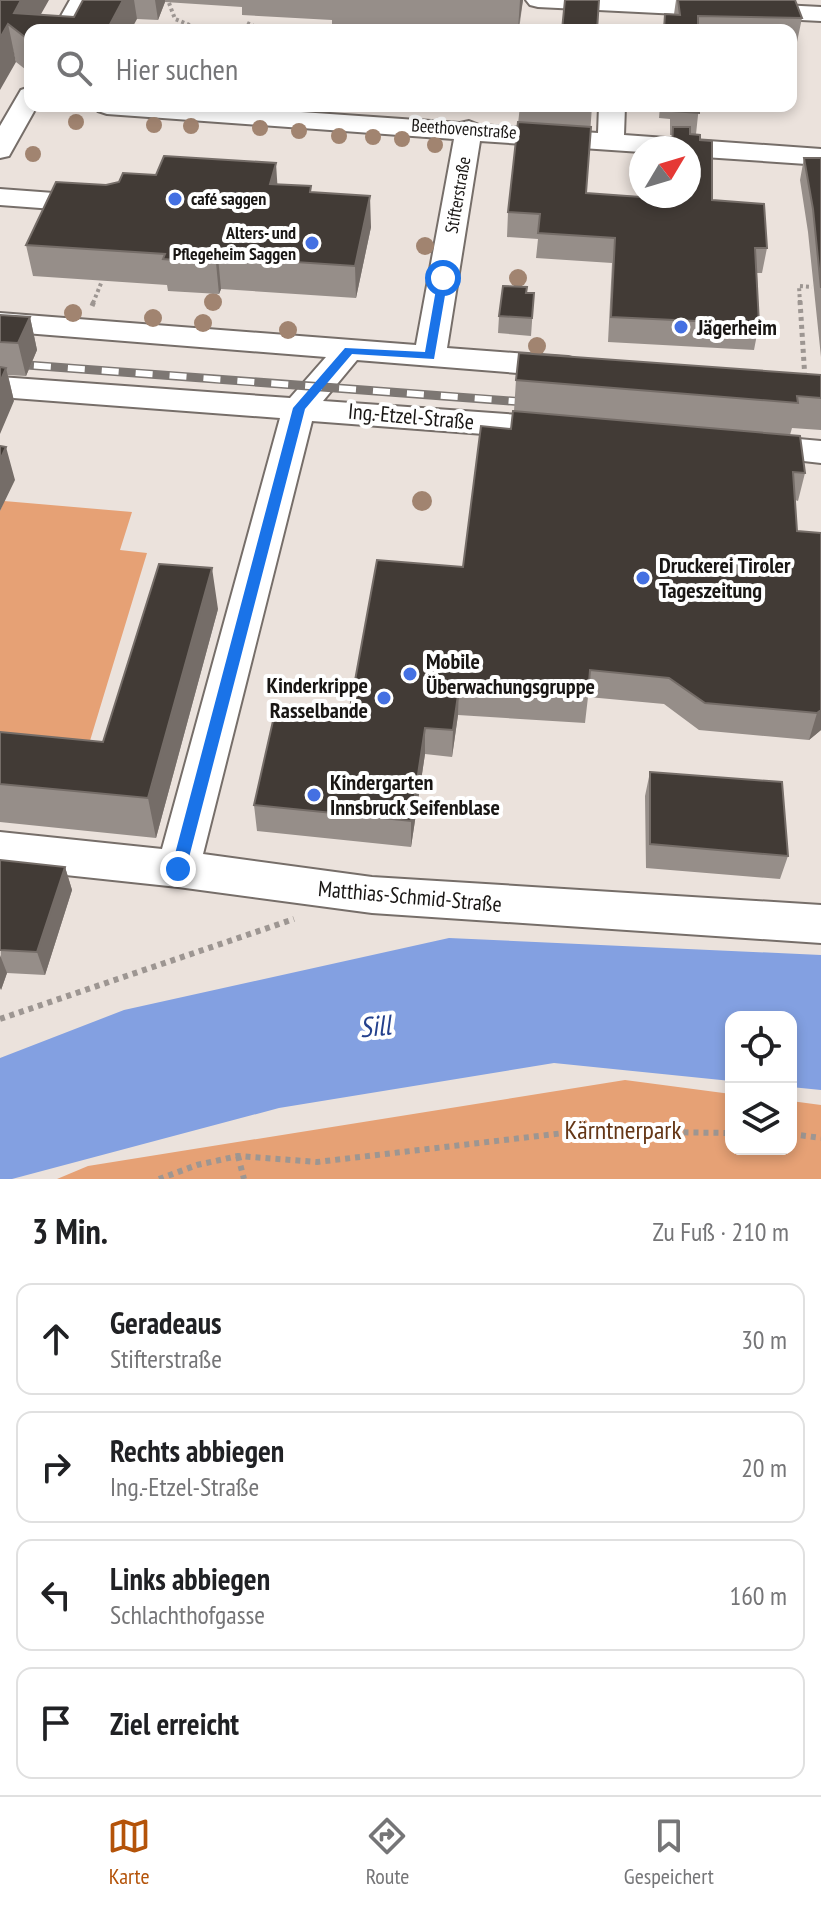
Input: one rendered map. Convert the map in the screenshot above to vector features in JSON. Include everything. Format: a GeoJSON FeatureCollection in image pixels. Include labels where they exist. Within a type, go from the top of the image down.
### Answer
{"type":"FeatureCollection","features":[{"type":"Feature","properties":{"kind":"street"},"geometry":{"type":"LineString","coordinates":[[68,24],[82,0]]}},
{"type":"Feature","properties":{"kind":"street"},"geometry":{"type":"LineString","coordinates":[[538,0],[821,14]]}},
{"type":"Feature","properties":{"kind":"street"},"geometry":{"type":"LineString","coordinates":[[614,24],[615,3]]}},
{"type":"Feature","properties":{"kind":"street"},"geometry":{"type":"LineString","coordinates":[[0,150],[21,106]]}},
{"type":"Feature","properties":{"kind":"street","name":"Beethovenstraße"},"geometry":{"type":"LineString","coordinates":[[201,112],[469,129],[821,157]]}},
{"type":"Feature","properties":{"kind":"street"},"geometry":{"type":"LineString","coordinates":[[611,140],[612,112]]}},
{"type":"Feature","properties":{"kind":"street","name":"Stifterstraße"},"geometry":{"type":"LineString","coordinates":[[430,356],[469,129]]}},
{"type":"Feature","properties":{"kind":"street"},"geometry":{"type":"LineString","coordinates":[[0,197],[111,205]]}},
{"type":"Feature","properties":{"kind":"street"},"geometry":{"type":"LineString","coordinates":[[0,322],[603,370]]}},
{"type":"Feature","properties":{"kind":"street"},"geometry":{"type":"LineString","coordinates":[[178,869],[299,408],[349,350]]}},
{"type":"Feature","properties":{"kind":"street","name":"Ing.-Etzel-Straße"},"geometry":{"type":"LineString","coordinates":[[0,387],[589,432]]}},
{"type":"Feature","properties":{"kind":"street"},"geometry":{"type":"LineString","coordinates":[[728,444],[821,452]]}},
{"type":"Feature","properties":{"kind":"street","name":"Matthias-Schmid-Straße"},"geometry":{"type":"LineString","coordinates":[[0,850],[178,869],[372,895],[821,924]]}},
{"type":"Feature","properties":{"kind":"path"},"geometry":{"type":"LineString","coordinates":[[169,3],[175,19],[187,24]]}},
{"type":"Feature","properties":{"kind":"path"},"geometry":{"type":"LineString","coordinates":[[93,304],[102,281]]}},
{"type":"Feature","properties":{"kind":"path"},"geometry":{"type":"LineString","coordinates":[[806,386],[799,286],[812,287]]}},
{"type":"Feature","properties":{"kind":"path"},"geometry":{"type":"LineString","coordinates":[[0,1019],[181,955],[298,918]]}},
{"type":"Feature","properties":{"kind":"path"},"geometry":{"type":"LineString","coordinates":[[159,1179],[197,1165],[238,1156],[317,1162],[581,1131],[725,1133]]}},
{"type":"Feature","properties":{"kind":"path"},"geometry":{"type":"LineString","coordinates":[[797,1135],[821,1138]]}},
{"type":"Feature","properties":{"kind":"path"},"geometry":{"type":"LineString","coordinates":[[238,1156],[244,1179]]}},
{"type":"Feature","properties":{"kind":"green space"},"geometry":{"type":"Polygon","coordinates":[[[4,501],[132,512],[120,550],[147,553],[89,744],[0,736],[0,511],[4,501]]]}},
{"type":"Feature","properties":{"kind":"green space","name":"Kärntnerpark"},"geometry":{"type":"Polygon","coordinates":[[[625,1080],[725,1093],[725,1155],[797,1155],[797,1102],[821,1105],[821,1179],[57,1179],[88,1166],[625,1080]]]}},
{"type":"Feature","properties":{"kind":"water","name":"Sill"},"geometry":{"type":"Polygon","coordinates":[[[449,938],[821,955],[821,1090],[797,1088],[797,1011],[725,1011],[725,1080],[554,1063],[279,1108],[12,1179],[0,1179],[0,1058],[124,1010],[449,938]]]}},
{"type":"Feature","properties":{"kind":"building"},"geometry":{"type":"Polygon","coordinates":[[[0,0],[21,0],[14,13],[74,17],[83,0],[123,0],[110,24],[24,24],[24,36],[8,24],[0,38],[0,0]]]}},
{"type":"Feature","properties":{"kind":"building"},"geometry":{"type":"Polygon","coordinates":[[[565,0],[599,0],[597,24],[563,24],[565,0]]]}},
{"type":"Feature","properties":{"kind":"building"},"geometry":{"type":"Polygon","coordinates":[[[678,0],[795,0],[802,18],[698,16],[698,24],[664,24],[665,14],[680,15],[678,0]]]}},
{"type":"Feature","properties":{"kind":"building"},"geometry":{"type":"Polygon","coordinates":[[[518,122],[591,127],[586,193],[629,196],[629,208],[701,208],[701,140],[712,141],[712,200],[764,204],[767,248],[755,248],[759,324],[611,317],[615,238],[538,233],[540,214],[508,212],[518,122]]]}},
{"type":"Feature","properties":{"kind":"building"},"geometry":{"type":"Polygon","coordinates":[[[673,127],[690,127],[690,134],[700,135],[673,136],[673,127]]]}},
{"type":"Feature","properties":{"kind":"building"},"geometry":{"type":"Polygon","coordinates":[[[164,156],[276,163],[270,184],[311,186],[310,192],[370,196],[355,266],[218,257],[216,263],[163,259],[165,254],[26,245],[56,182],[106,185],[119,182],[123,173],[156,175],[164,156]]]}},
{"type":"Feature","properties":{"kind":"building"},"geometry":{"type":"Polygon","coordinates":[[[804,158],[821,158],[821,288],[813,209],[804,158]]]}},
{"type":"Feature","properties":{"kind":"building"},"geometry":{"type":"Polygon","coordinates":[[[503,286],[527,287],[526,293],[534,293],[532,318],[499,316],[503,286]]]}},
{"type":"Feature","properties":{"kind":"building"},"geometry":{"type":"Polygon","coordinates":[[[0,315],[30,317],[18,343],[0,342],[0,315]]]}},
{"type":"Feature","properties":{"kind":"building"},"geometry":{"type":"Polygon","coordinates":[[[519,353],[821,375],[821,398],[797,396],[798,403],[516,380],[519,353]]]}},
{"type":"Feature","properties":{"kind":"building"},"geometry":{"type":"Polygon","coordinates":[[[0,367],[6,368],[0,382],[0,367]]]}},
{"type":"Feature","properties":{"kind":"building","name":"Druckerei Tiroler Tageszeitung"},"geometry":{"type":"Polygon","coordinates":[[[513,411],[800,436],[805,473],[793,472],[797,531],[821,533],[821,710],[817,713],[705,703],[669,678],[590,670],[588,696],[459,688],[453,730],[425,728],[411,821],[254,805],[275,712],[348,719],[377,560],[463,567],[481,426],[511,429],[513,411]]]}},
{"type":"Feature","properties":{"kind":"building"},"geometry":{"type":"Polygon","coordinates":[[[0,446],[6,447],[0,460],[0,446]]]}},
{"type":"Feature","properties":{"kind":"building"},"geometry":{"type":"Polygon","coordinates":[[[159,564],[212,568],[148,798],[0,784],[0,732],[103,742],[159,564]]]}},
{"type":"Feature","properties":{"kind":"building"},"geometry":{"type":"Polygon","coordinates":[[[650,772],[782,782],[788,856],[650,844],[650,772]]]}},
{"type":"Feature","properties":{"kind":"building"},"geometry":{"type":"Polygon","coordinates":[[[0,860],[65,867],[37,952],[0,950],[0,860]]]}},
{"type":"Feature","properties":{"kind":"railway"},"geometry":{"type":"LineString","coordinates":[[0,363],[538,403]]}},
{"type":"Feature","properties":{"kind":"place","name":"café saggen"},"geometry":{"type":"Point","coordinates":[175,199]}},
{"type":"Feature","properties":{"kind":"place","name":"Alters- und Pflegeheim Saggen"},"geometry":{"type":"Point","coordinates":[312,243]}},
{"type":"Feature","properties":{"kind":"place","name":"Jägerheim"},"geometry":{"type":"Point","coordinates":[681,327]}},
{"type":"Feature","properties":{"kind":"place","name":"Druckerei Tiroler Tageszeitung"},"geometry":{"type":"Point","coordinates":[643,578]}},
{"type":"Feature","properties":{"kind":"place","name":"Mobile Überwachungsgruppe"},"geometry":{"type":"Point","coordinates":[410,674]}},
{"type":"Feature","properties":{"kind":"place","name":"Kinderkrippe Rasselbande"},"geometry":{"type":"Point","coordinates":[384,698]}},
{"type":"Feature","properties":{"kind":"place","name":"Kindergarten Innsbruck Seifenblase"},"geometry":{"type":"Point","coordinates":[314,795]}},
{"type":"Feature","properties":{"kind":"route"},"geometry":{"type":"LineString","coordinates":[[178,869],[299,408],[349,350],[430,356],[443,278]]}}]}
